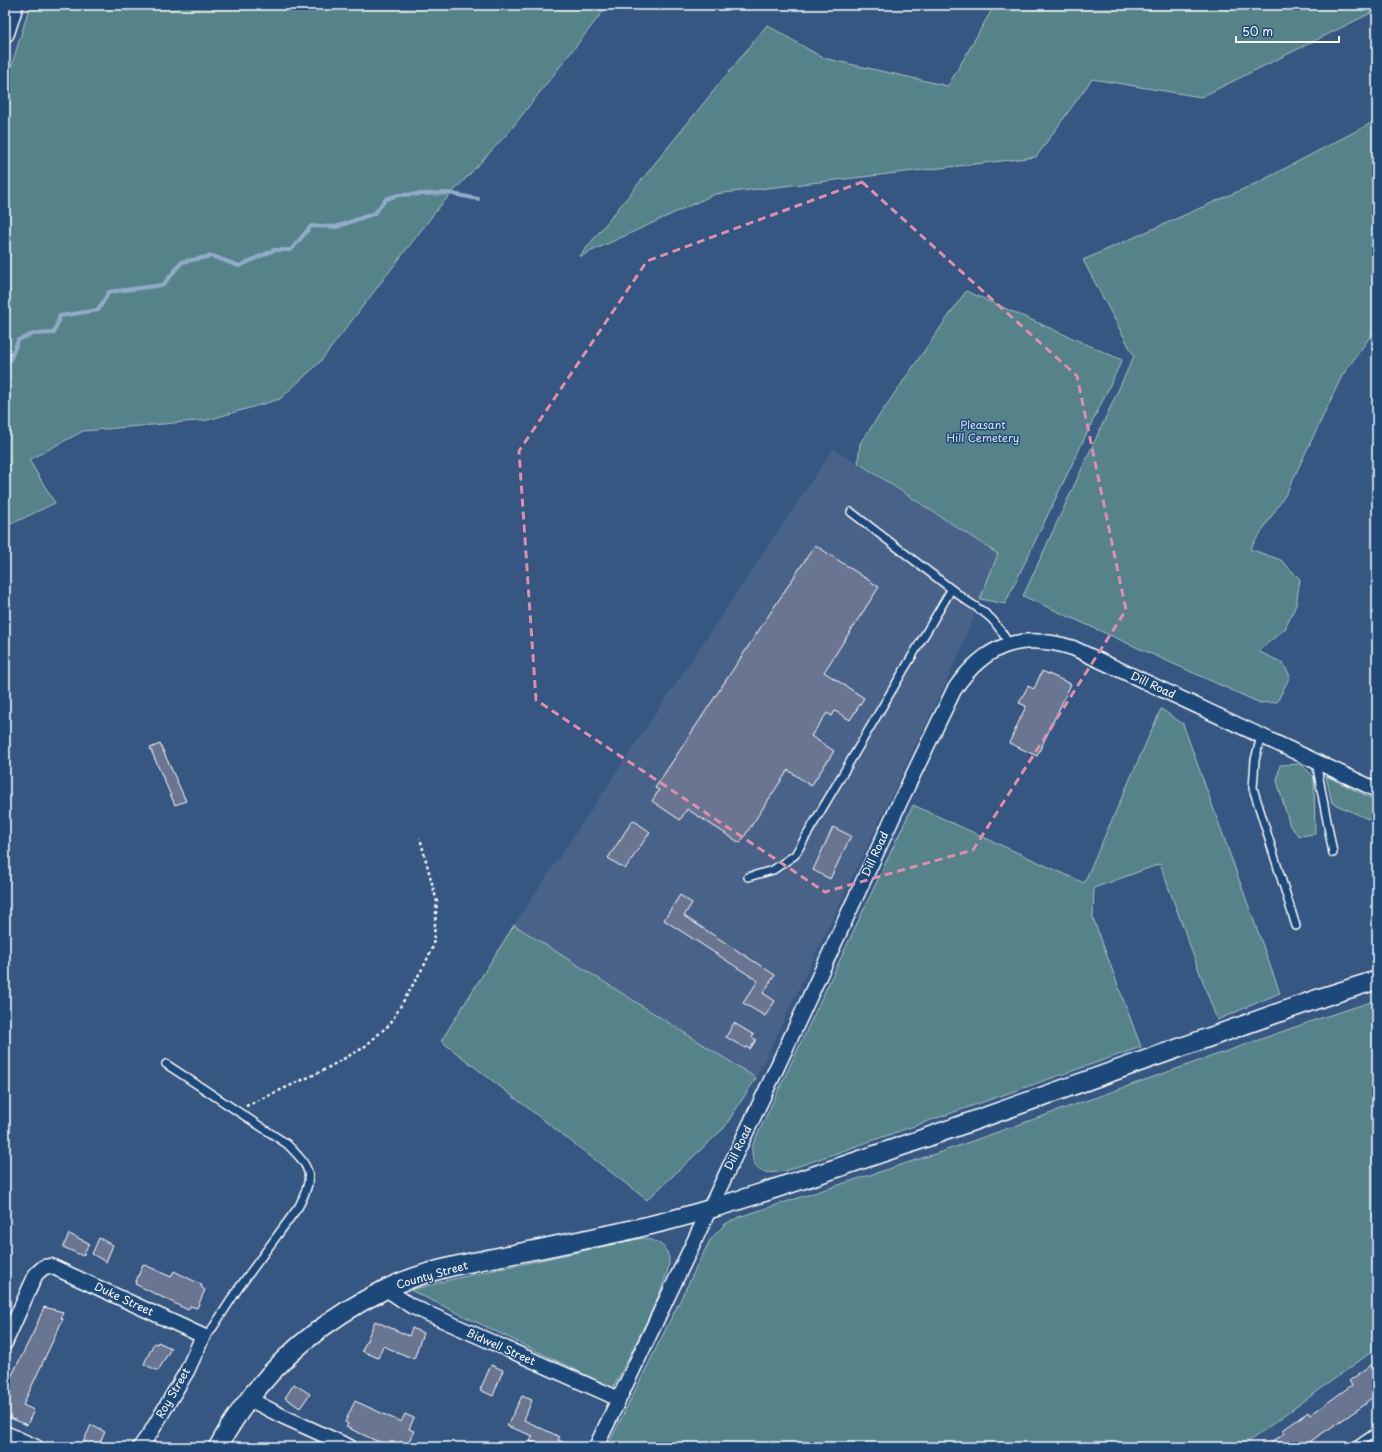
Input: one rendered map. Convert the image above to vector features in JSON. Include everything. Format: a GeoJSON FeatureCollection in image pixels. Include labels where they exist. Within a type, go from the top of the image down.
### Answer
{"type":"FeatureCollection","features":[{"type":"Feature","properties":{"kind":"street"},"geometry":{"type":"LineString","coordinates":[[5,33],[14,5]]}},
{"type":"Feature","properties":{"kind":"street","name":"Dill Road"},"geometry":{"type":"LineString","coordinates":[[596,1447],[772,1078],[899,804],[954,690],[965,675],[978,662],[992,651],[1009,644],[1036,641],[1055,643],[1073,648],[1377,790]]}},
{"type":"Feature","properties":{"kind":"street","name":"County Street"},"geometry":{"type":"LineString","coordinates":[[218,1447],[249,1399],[280,1362],[324,1325],[347,1309],[386,1288],[434,1272],[650,1226],[708,1210],[945,1131],[1377,980]]}},
{"type":"Feature","properties":{"kind":"street","name":"Duke Street"},"geometry":{"type":"LineString","coordinates":[[5,1343],[36,1274],[44,1267],[51,1266],[204,1336]]}},
{"type":"Feature","properties":{"kind":"street","name":"Bidwell Street"},"geometry":{"type":"LineString","coordinates":[[386,1288],[411,1306],[619,1399]]}},
{"type":"Feature","properties":{"kind":"street","name":"Roy Street"},"geometry":{"type":"LineString","coordinates":[[140,1447],[151,1432],[204,1336]]}},
{"type":"Feature","properties":{"kind":"street"},"geometry":{"type":"LineString","coordinates":[[249,1399],[350,1447]]}},
{"type":"Feature","properties":{"kind":"street"},"geometry":{"type":"LineString","coordinates":[[5,1433],[36,1447]]}},
{"type":"Feature","properties":{"kind":"lane"},"geometry":{"type":"LineString","coordinates":[[850,512],[951,590],[997,622],[1009,644]]}},
{"type":"Feature","properties":{"kind":"lane"},"geometry":{"type":"LineString","coordinates":[[748,877],[772,870],[795,855],[951,590]]}},
{"type":"Feature","properties":{"kind":"lane"},"geometry":{"type":"LineString","coordinates":[[1260,736],[1255,760],[1253,788],[1296,926]]}},
{"type":"Feature","properties":{"kind":"lane"},"geometry":{"type":"LineString","coordinates":[[1316,762],[1333,853]]}},
{"type":"Feature","properties":{"kind":"lane"},"geometry":{"type":"LineString","coordinates":[[166,1064],[287,1144],[301,1158],[308,1168],[309,1178],[306,1192],[299,1206],[242,1283],[210,1332],[204,1336]]}},
{"type":"Feature","properties":{"kind":"lane"},"geometry":{"type":"LineString","coordinates":[[1354,1447],[1377,1431]]}},
{"type":"Feature","properties":{"kind":"path"},"geometry":{"type":"LineString","coordinates":[[237,1110],[322,1071],[363,1048],[390,1024],[425,964],[433,946],[437,902],[420,838]]}},
{"type":"Feature","properties":{"kind":"highlighted area"},"geometry":{"type":"Polygon","coordinates":[[[862,182],[1077,376],[1126,610],[973,850],[825,892],[536,700],[519,451],[647,261],[862,182]]]}},
{"type":"Feature","properties":{"kind":"shaded area"},"geometry":{"type":"Polygon","coordinates":[[[833,449],[998,554],[958,657],[756,1078],[514,925],[833,449]]]}},
{"type":"Feature","properties":{"kind":"green space"},"geometry":{"type":"Polygon","coordinates":[[[30,5],[608,5],[508,133],[439,207],[320,362],[280,399],[208,420],[83,431],[29,460],[55,503],[5,527],[5,87],[30,5]]]}},
{"type":"Feature","properties":{"kind":"green space"},"geometry":{"type":"Polygon","coordinates":[[[1377,5],[1377,10],[1201,97],[1092,79],[1036,157],[715,194],[579,257],[767,25],[823,58],[948,86],[994,6],[1377,5]]]}},
{"type":"Feature","properties":{"kind":"green space"},"geometry":{"type":"Polygon","coordinates":[[[1377,120],[1377,327],[1342,376],[1286,494],[1250,549],[1281,560],[1300,579],[1296,605],[1285,629],[1258,651],[1283,663],[1290,676],[1277,702],[1260,703],[1023,596],[1134,356],[1083,260],[1259,182],[1377,120]]]}},
{"type":"Feature","properties":{"kind":"green space","name":"Pleasant Hill Cemetery"},"geometry":{"type":"Polygon","coordinates":[[[966,291],[1122,360],[1005,604],[980,599],[998,554],[858,463],[860,443],[966,291]]]}},
{"type":"Feature","properties":{"kind":"green space"},"geometry":{"type":"Polygon","coordinates":[[[1161,709],[1183,724],[1280,993],[1217,1020],[1160,864],[1094,888],[1093,918],[1141,1047],[785,1171],[764,1172],[759,1170],[753,1161],[752,1146],[913,805],[1084,883],[1161,709]]]}},
{"type":"Feature","properties":{"kind":"green space"},"geometry":{"type":"Polygon","coordinates":[[[1301,764],[1314,777],[1315,834],[1299,836],[1290,826],[1277,781],[1280,765],[1301,764]]]}},
{"type":"Feature","properties":{"kind":"green space"},"geometry":{"type":"Polygon","coordinates":[[[1326,776],[1377,801],[1377,823],[1332,803],[1326,776]]]}},
{"type":"Feature","properties":{"kind":"green space"},"geometry":{"type":"Polygon","coordinates":[[[514,925],[756,1078],[724,1128],[647,1200],[441,1041],[514,925]]]}},
{"type":"Feature","properties":{"kind":"green space"},"geometry":{"type":"Polygon","coordinates":[[[1377,1000],[1377,1348],[1241,1447],[607,1447],[710,1240],[725,1224],[739,1217],[941,1152],[1315,1020],[1377,1000]]]}},
{"type":"Feature","properties":{"kind":"green space"},"geometry":{"type":"Polygon","coordinates":[[[643,1238],[660,1244],[666,1250],[669,1259],[668,1269],[656,1303],[613,1388],[410,1290],[453,1279],[643,1238]]]}},
{"type":"Feature","properties":{"kind":"building"},"geometry":{"type":"Polygon","coordinates":[[[815,545],[879,587],[824,672],[864,698],[850,720],[835,711],[832,716],[827,713],[811,736],[834,751],[811,786],[788,770],[740,843],[687,809],[680,820],[652,801],[659,790],[655,788],[815,545]]]}},
{"type":"Feature","properties":{"kind":"building"},"geometry":{"type":"Polygon","coordinates":[[[1042,671],[1071,684],[1037,756],[1009,743],[1026,706],[1019,703],[1028,686],[1034,689],[1042,671]]]}},
{"type":"Feature","properties":{"kind":"building"},"geometry":{"type":"Polygon","coordinates":[[[160,744],[186,801],[175,805],[150,748],[160,744]]]}},
{"type":"Feature","properties":{"kind":"building"},"geometry":{"type":"Polygon","coordinates":[[[633,820],[650,832],[625,869],[608,858],[633,820]]]}},
{"type":"Feature","properties":{"kind":"building"},"geometry":{"type":"Polygon","coordinates":[[[833,827],[851,836],[830,879],[813,870],[833,827]]]}},
{"type":"Feature","properties":{"kind":"building"},"geometry":{"type":"Polygon","coordinates":[[[680,895],[692,903],[684,916],[775,975],[763,993],[775,1001],[765,1016],[743,1003],[758,981],[664,920],[680,895]]]}},
{"type":"Feature","properties":{"kind":"building"},"geometry":{"type":"Polygon","coordinates":[[[734,1023],[754,1035],[752,1037],[756,1040],[750,1049],[745,1048],[726,1037],[734,1023]]]}},
{"type":"Feature","properties":{"kind":"building"},"geometry":{"type":"Polygon","coordinates":[[[69,1234],[89,1243],[83,1256],[63,1247],[69,1234]]]}},
{"type":"Feature","properties":{"kind":"building"},"geometry":{"type":"Polygon","coordinates":[[[99,1238],[113,1245],[106,1262],[92,1254],[99,1238]]]}},
{"type":"Feature","properties":{"kind":"building"},"geometry":{"type":"Polygon","coordinates":[[[143,1264],[171,1277],[174,1271],[202,1285],[201,1287],[205,1290],[197,1308],[190,1306],[188,1310],[135,1284],[143,1264]]]}},
{"type":"Feature","properties":{"kind":"building"},"geometry":{"type":"Polygon","coordinates":[[[44,1307],[63,1312],[61,1318],[63,1319],[23,1405],[34,1410],[27,1425],[5,1416],[5,1398],[10,1386],[7,1385],[34,1331],[44,1307]]]}},
{"type":"Feature","properties":{"kind":"building"},"geometry":{"type":"Polygon","coordinates":[[[375,1321],[409,1336],[412,1328],[423,1333],[414,1359],[383,1346],[378,1358],[362,1351],[375,1321]]]}},
{"type":"Feature","properties":{"kind":"building"},"geometry":{"type":"Polygon","coordinates":[[[158,1342],[171,1348],[158,1371],[144,1364],[154,1343],[157,1344],[158,1342]]]}},
{"type":"Feature","properties":{"kind":"building"},"geometry":{"type":"Polygon","coordinates":[[[1377,1361],[1377,1394],[1365,1403],[1366,1404],[1302,1447],[1265,1447],[1285,1433],[1283,1430],[1308,1412],[1310,1415],[1352,1385],[1349,1381],[1377,1361]]]}},
{"type":"Feature","properties":{"kind":"building"},"geometry":{"type":"Polygon","coordinates":[[[491,1365],[503,1370],[493,1396],[480,1390],[491,1365]]]}},
{"type":"Feature","properties":{"kind":"building"},"geometry":{"type":"Polygon","coordinates":[[[294,1384],[310,1394],[300,1408],[285,1398],[294,1384]]]}},
{"type":"Feature","properties":{"kind":"building"},"geometry":{"type":"Polygon","coordinates":[[[522,1396],[532,1400],[524,1420],[560,1437],[558,1440],[574,1447],[542,1447],[530,1441],[533,1436],[507,1426],[522,1396]]]}},
{"type":"Feature","properties":{"kind":"building"},"geometry":{"type":"Polygon","coordinates":[[[355,1401],[401,1422],[405,1414],[414,1418],[409,1429],[414,1431],[406,1447],[390,1447],[346,1427],[348,1424],[345,1422],[355,1401]]]}},
{"type":"Feature","properties":{"kind":"building"},"geometry":{"type":"Polygon","coordinates":[[[91,1425],[105,1432],[98,1447],[81,1447],[91,1425]]]}},
{"type":"Feature","properties":{"kind":"waterway"},"geometry":{"type":"LineString","coordinates":[[5,361],[10,360],[18,340],[33,334],[54,333],[60,316],[98,310],[109,292],[163,285],[182,262],[212,256],[239,266],[274,250],[291,250],[311,226],[336,227],[375,213],[386,199],[399,195],[448,193],[478,199]]}}]}
